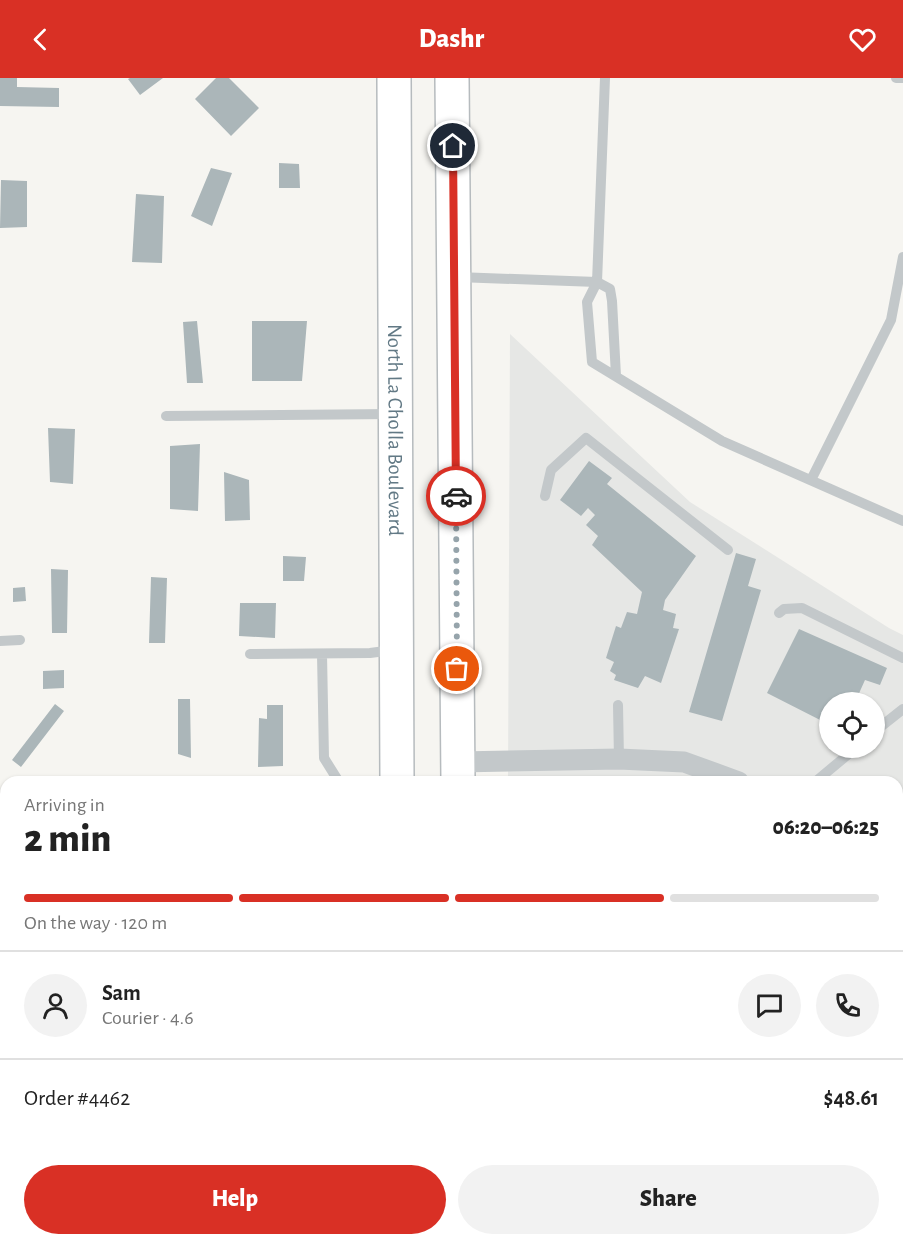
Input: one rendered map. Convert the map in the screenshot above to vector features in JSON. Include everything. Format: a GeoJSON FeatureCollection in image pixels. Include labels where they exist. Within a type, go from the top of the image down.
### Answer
{"type":"FeatureCollection","features":[{"type":"Feature","properties":{"kind":"main road","name":"North La Cholla Boulevard"},"geometry":{"type":"LineString","coordinates":[[394,78],[397,776]]}},
{"type":"Feature","properties":{"kind":"main road"},"geometry":{"type":"LineString","coordinates":[[452,78],[458,772]]}},
{"type":"Feature","properties":{"kind":"street"},"geometry":{"type":"LineString","coordinates":[[458,772],[619,759],[684,762],[722,776]]}},
{"type":"Feature","properties":{"kind":"lane"},"geometry":{"type":"LineString","coordinates":[[605,78],[597,282],[587,302],[592,362],[722,441],[903,520]]}},
{"type":"Feature","properties":{"kind":"lane"},"geometry":{"type":"LineString","coordinates":[[896,78],[903,78]]}},
{"type":"Feature","properties":{"kind":"lane"},"geometry":{"type":"LineString","coordinates":[[811,480],[891,320],[903,257]]}},
{"type":"Feature","properties":{"kind":"lane"},"geometry":{"type":"LineString","coordinates":[[454,277],[597,282],[610,289],[616,376]]}},
{"type":"Feature","properties":{"kind":"lane"},"geometry":{"type":"LineString","coordinates":[[166,416],[395,414]]}},
{"type":"Feature","properties":{"kind":"lane"},"geometry":{"type":"LineString","coordinates":[[545,496],[551,470],[585,438],[728,550]]}},
{"type":"Feature","properties":{"kind":"lane"},"geometry":{"type":"LineString","coordinates":[[779,613],[784,609],[802,608],[903,658]]}},
{"type":"Feature","properties":{"kind":"lane"},"geometry":{"type":"LineString","coordinates":[[0,641],[20,640]]}},
{"type":"Feature","properties":{"kind":"lane"},"geometry":{"type":"LineString","coordinates":[[250,654],[370,653],[396,650]]}},
{"type":"Feature","properties":{"kind":"lane"},"geometry":{"type":"LineString","coordinates":[[322,654],[324,758],[335,776]]}},
{"type":"Feature","properties":{"kind":"lane"},"geometry":{"type":"LineString","coordinates":[[618,705],[619,759]]}},
{"type":"Feature","properties":{"kind":"lane"},"geometry":{"type":"LineString","coordinates":[[885,723],[903,709]]}},
{"type":"Feature","properties":{"kind":"lane"},"geometry":{"type":"LineString","coordinates":[[822,776],[844,758]]}},
{"type":"Feature","properties":{"kind":"shaded area"},"geometry":{"type":"Polygon","coordinates":[[[510,334],[690,502],[903,635],[903,776],[508,776],[510,334]]]}},
{"type":"Feature","properties":{"kind":"building"},"geometry":{"type":"Polygon","coordinates":[[[0,78],[17,78],[17,87],[59,88],[59,107],[0,106],[0,78]]]}},
{"type":"Feature","properties":{"kind":"building"},"geometry":{"type":"Polygon","coordinates":[[[163,78],[140,95],[128,79],[163,78]]]}},
{"type":"Feature","properties":{"kind":"building"},"geometry":{"type":"Polygon","coordinates":[[[216,78],[229,78],[259,108],[231,136],[195,99],[216,78]]]}},
{"type":"Feature","properties":{"kind":"building"},"geometry":{"type":"Polygon","coordinates":[[[279,163],[299,164],[300,188],[279,188],[279,163]]]}},
{"type":"Feature","properties":{"kind":"building"},"geometry":{"type":"Polygon","coordinates":[[[211,168],[232,173],[212,226],[191,216],[211,168]]]}},
{"type":"Feature","properties":{"kind":"building"},"geometry":{"type":"Polygon","coordinates":[[[1,180],[27,181],[27,227],[0,228],[1,180]]]}},
{"type":"Feature","properties":{"kind":"building"},"geometry":{"type":"Polygon","coordinates":[[[136,194],[164,196],[162,263],[132,262],[136,194]]]}},
{"type":"Feature","properties":{"kind":"building"},"geometry":{"type":"Polygon","coordinates":[[[197,321],[203,383],[187,383],[183,322],[197,321]]]}},
{"type":"Feature","properties":{"kind":"building"},"geometry":{"type":"Polygon","coordinates":[[[252,321],[307,321],[302,381],[252,381],[252,321]]]}},
{"type":"Feature","properties":{"kind":"building"},"geometry":{"type":"Polygon","coordinates":[[[48,428],[75,429],[73,484],[50,482],[48,428]]]}},
{"type":"Feature","properties":{"kind":"building"},"geometry":{"type":"Polygon","coordinates":[[[200,444],[198,511],[170,509],[170,446],[200,444]]]}},
{"type":"Feature","properties":{"kind":"building"},"geometry":{"type":"Polygon","coordinates":[[[589,461],[612,478],[607,484],[696,556],[665,600],[663,610],[676,614],[673,628],[679,629],[661,683],[645,676],[638,688],[614,680],[616,675],[610,671],[614,662],[606,658],[616,626],[621,628],[627,612],[637,614],[642,592],[592,545],[598,536],[586,525],[595,515],[588,508],[581,516],[560,500],[589,461]]]}},
{"type":"Feature","properties":{"kind":"building"},"geometry":{"type":"Polygon","coordinates":[[[224,472],[249,480],[250,520],[225,521],[224,472]]]}},
{"type":"Feature","properties":{"kind":"building"},"geometry":{"type":"Polygon","coordinates":[[[736,553],[756,559],[748,586],[761,590],[722,721],[689,712],[736,553]]]}},
{"type":"Feature","properties":{"kind":"building"},"geometry":{"type":"Polygon","coordinates":[[[283,556],[306,557],[304,581],[283,581],[283,556]]]}},
{"type":"Feature","properties":{"kind":"building"},"geometry":{"type":"Polygon","coordinates":[[[51,569],[68,570],[67,633],[52,633],[51,569]]]}},
{"type":"Feature","properties":{"kind":"building"},"geometry":{"type":"Polygon","coordinates":[[[151,577],[167,578],[165,643],[149,643],[151,577]]]}},
{"type":"Feature","properties":{"kind":"building"},"geometry":{"type":"Polygon","coordinates":[[[25,587],[26,601],[13,602],[13,588],[25,587]]]}},
{"type":"Feature","properties":{"kind":"building"},"geometry":{"type":"Polygon","coordinates":[[[240,603],[276,603],[275,638],[239,636],[240,603]]]}},
{"type":"Feature","properties":{"kind":"building"},"geometry":{"type":"Polygon","coordinates":[[[799,629],[887,668],[880,685],[865,680],[860,692],[819,692],[819,719],[767,693],[799,629]]]}},
{"type":"Feature","properties":{"kind":"building"},"geometry":{"type":"Polygon","coordinates":[[[64,670],[64,688],[43,689],[43,671],[64,670]]]}},
{"type":"Feature","properties":{"kind":"building"},"geometry":{"type":"Polygon","coordinates":[[[178,699],[190,699],[191,758],[178,754],[178,699]]]}},
{"type":"Feature","properties":{"kind":"building"},"geometry":{"type":"Polygon","coordinates":[[[55,704],[64,711],[21,767],[12,760],[55,704]]]}},
{"type":"Feature","properties":{"kind":"building"},"geometry":{"type":"Polygon","coordinates":[[[267,705],[283,705],[283,766],[258,767],[259,718],[267,719],[267,705]]]}},
{"type":"Feature","properties":{"kind":"way so far"},"geometry":{"type":"LineString","coordinates":[[456,496],[457,669]]}},
{"type":"Feature","properties":{"kind":"route"},"geometry":{"type":"LineString","coordinates":[[453,146],[456,496]]}}]}
